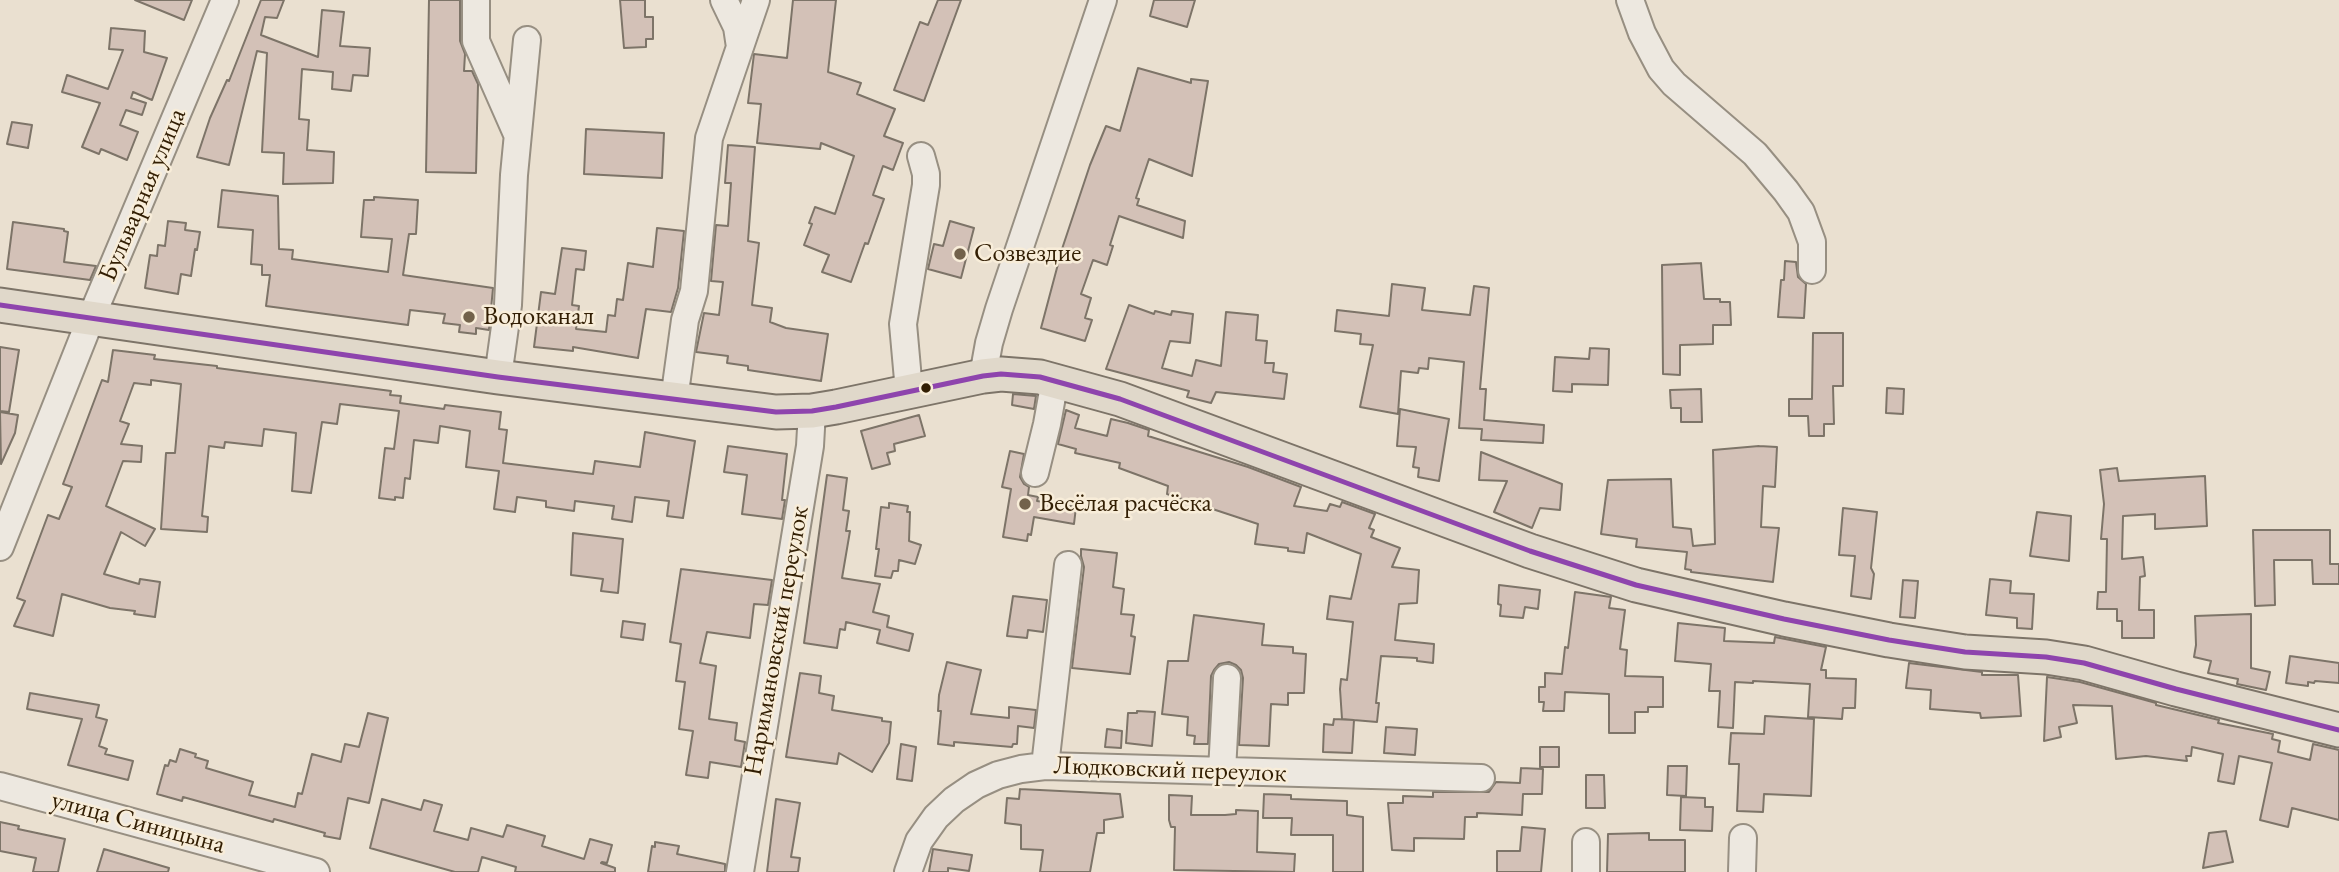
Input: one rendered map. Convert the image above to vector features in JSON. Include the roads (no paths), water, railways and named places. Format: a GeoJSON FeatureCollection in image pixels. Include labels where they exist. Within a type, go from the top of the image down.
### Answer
{"type":"FeatureCollection","features":[{"type":"Feature","properties":{"kind":"main road"},"geometry":{"type":"LineString","coordinates":[[0,304],[498,377],[776,412],[812,411],[983,376],[1021,375],[1055,380],[1120,399],[1564,563],[1636,585],[1784,620],[1889,640],[1965,652],[2046,657],[2084,663],[2339,730]]}},
{"type":"Feature","properties":{"kind":"street","name":"Бульварная улица"},"geometry":{"type":"LineString","coordinates":[[0,547],[91,318],[225,0]]}},
{"type":"Feature","properties":{"kind":"street"},"geometry":{"type":"LineString","coordinates":[[476,0],[476,41],[518,136]]}},
{"type":"Feature","properties":{"kind":"street"},"geometry":{"type":"LineString","coordinates":[[724,0],[737,27],[740,49]]}},
{"type":"Feature","properties":{"kind":"street"},"geometry":{"type":"LineString","coordinates":[[674,400],[685,315],[694,291],[709,138],[756,0]]}},
{"type":"Feature","properties":{"kind":"street"},"geometry":{"type":"LineString","coordinates":[[983,376],[999,309],[1103,0]]}},
{"type":"Feature","properties":{"kind":"street"},"geometry":{"type":"LineString","coordinates":[[1630,0],[1642,33],[1661,69],[1674,84],[1741,140],[1801,212],[1812,243],[1812,270]]}},
{"type":"Feature","properties":{"kind":"street"},"geometry":{"type":"LineString","coordinates":[[498,377],[508,306],[518,136],[527,40]]}},
{"type":"Feature","properties":{"kind":"street"},"geometry":{"type":"LineString","coordinates":[[909,391],[903,324],[926,185],[921,156]]}},
{"type":"Feature","properties":{"kind":"street"},"geometry":{"type":"LineString","coordinates":[[1035,473],[1055,380]]}},
{"type":"Feature","properties":{"kind":"street","name":"Наримановский переулок"},"geometry":{"type":"LineString","coordinates":[[740,872],[810,446],[812,411]]}},
{"type":"Feature","properties":{"kind":"street"},"geometry":{"type":"LineString","coordinates":[[1045,766],[1068,565]]}},
{"type":"Feature","properties":{"kind":"street"},"geometry":{"type":"LineString","coordinates":[[1222,771],[1227,678]]}},
{"type":"Feature","properties":{"kind":"street","name":"Людковский переулок"},"geometry":{"type":"LineString","coordinates":[[908,872],[919,841],[936,817],[954,800],[976,785],[1021,769],[1045,766],[1481,778]]}},
{"type":"Feature","properties":{"kind":"street","name":"улица Синицына"},"geometry":{"type":"LineString","coordinates":[[0,786],[316,872]]}},
{"type":"Feature","properties":{"kind":"street"},"geometry":{"type":"LineString","coordinates":[[1742,872],[1743,838]]}},
{"type":"Feature","properties":{"kind":"street"},"geometry":{"type":"LineString","coordinates":[[1586,842],[1586,872]]}},
{"type":"Feature","properties":{"kind":"place","name":"Созвездие"},"geometry":{"type":"Point","coordinates":[960,254]}},
{"type":"Feature","properties":{"kind":"place","name":"Водоканал"},"geometry":{"type":"Point","coordinates":[469,317]}},
{"type":"Feature","properties":{"kind":"place","name":"Весёлая расчёска"},"geometry":{"type":"Point","coordinates":[1025,504]}}]}
